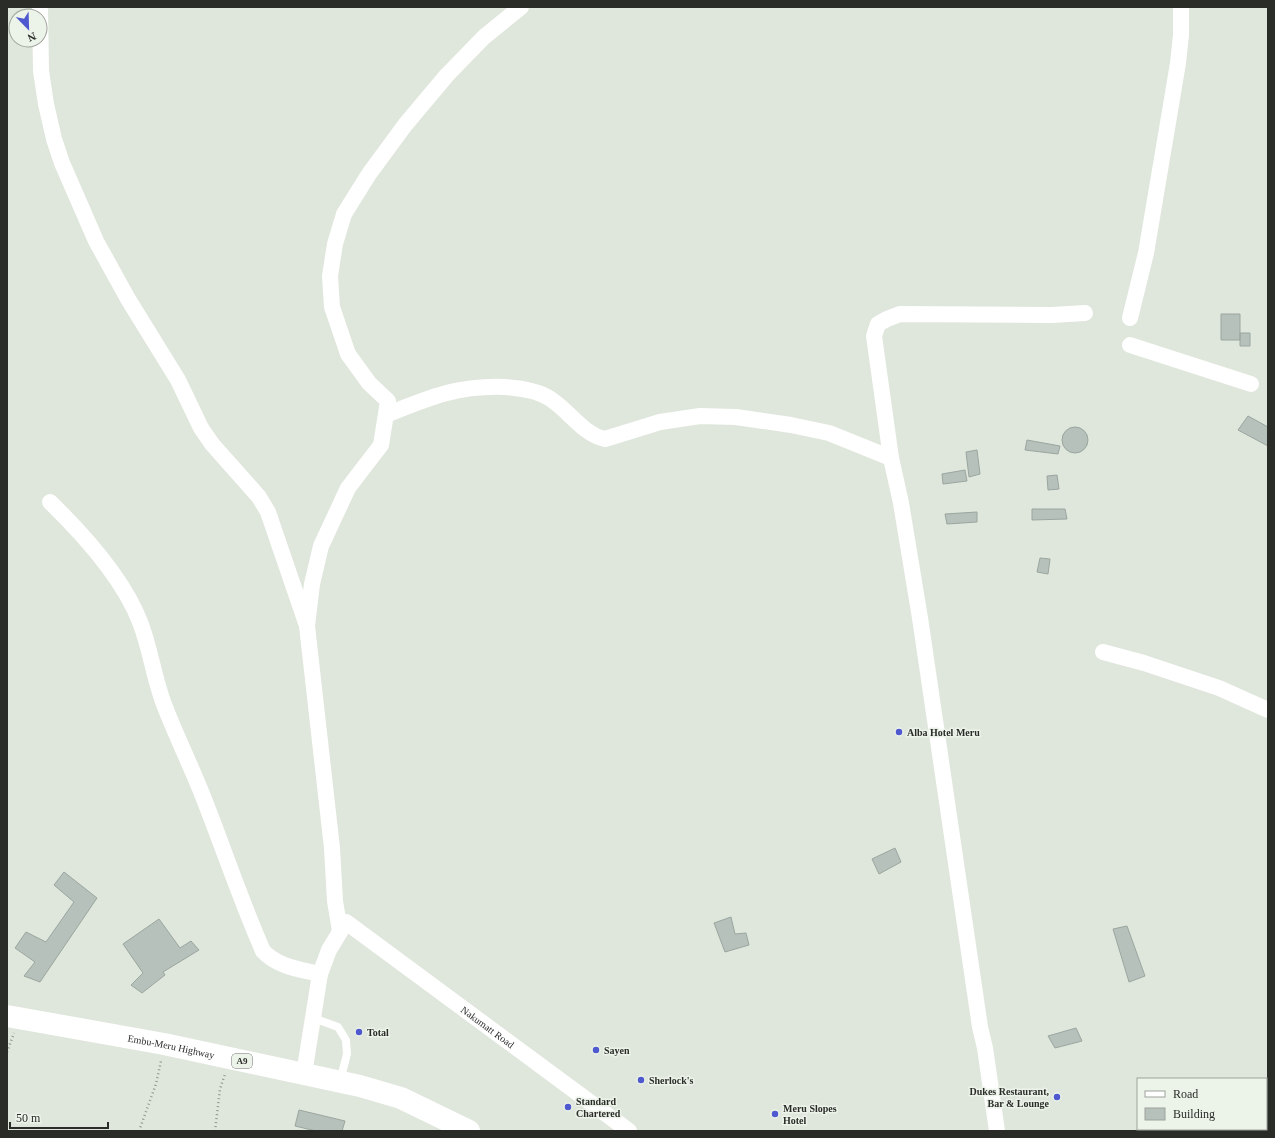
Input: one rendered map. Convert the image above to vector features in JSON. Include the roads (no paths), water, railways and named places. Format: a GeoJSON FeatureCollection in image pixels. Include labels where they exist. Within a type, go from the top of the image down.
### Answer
{"type":"FeatureCollection","features":[{"type":"Feature","properties":{"kind":"highway","name":"Embu-Meru Highway"},"geometry":{"type":"LineString","coordinates":[[7,1016],[164,1044],[340,1082],[402,1098],[469,1131]]}},
{"type":"Feature","properties":{"kind":"street"},"geometry":{"type":"LineString","coordinates":[[40,7],[42,71],[46,104],[54,139],[62,163],[96,241],[128,299],[178,380],[201,428],[212,444],[259,497],[268,512],[307,626]]}},
{"type":"Feature","properties":{"kind":"street"},"geometry":{"type":"LineString","coordinates":[[304,1074],[320,974],[329,950],[343,926],[335,901],[332,848],[307,626],[312,584],[321,546],[348,488],[382,445],[388,401],[369,383],[348,354],[332,307],[330,276],[335,244],[344,214],[369,174],[405,125],[447,75],[484,37],[521,7]]}},
{"type":"Feature","properties":{"kind":"street"},"geometry":{"type":"LineString","coordinates":[[1130,318],[1146,253],[1178,63],[1181,35],[1181,7]]}},
{"type":"Feature","properties":{"kind":"street"},"geometry":{"type":"LineString","coordinates":[[997,1131],[985,1048],[980,1027],[920,618],[901,503],[891,458],[874,336],[878,324],[900,314],[1052,315],[1086,313]]}},
{"type":"Feature","properties":{"kind":"street"},"geometry":{"type":"LineString","coordinates":[[1130,345],[1251,384]]}},
{"type":"Feature","properties":{"kind":"street"},"geometry":{"type":"LineString","coordinates":[[386,416],[428,398],[464,388],[489,386],[528,390],[549,398],[574,418],[589,433],[606,439],[660,422],[700,416],[736,417],[791,424],[829,433],[891,458]]}},
{"type":"Feature","properties":{"kind":"street"},"geometry":{"type":"LineString","coordinates":[[50,502],[68,518],[108,566],[125,591],[140,622],[164,704],[203,798],[263,951],[271,959],[281,964],[320,974]]}},
{"type":"Feature","properties":{"kind":"street"},"geometry":{"type":"LineString","coordinates":[[1103,652],[1144,663],[1219,688],[1268,710]]}},
{"type":"Feature","properties":{"kind":"street","name":"Nakumatt Road"},"geometry":{"type":"LineString","coordinates":[[343,926],[625,1130]]}},
{"type":"Feature","properties":{"kind":"lane"},"geometry":{"type":"LineString","coordinates":[[313,1018],[338,1027],[346,1040],[347,1054],[340,1082]]}},
{"type":"Feature","properties":{"kind":"place","name":"Alba Hotel Meru"},"geometry":{"type":"Point","coordinates":[899,732]}},
{"type":"Feature","properties":{"kind":"place","name":"Total"},"geometry":{"type":"Point","coordinates":[359,1032]}},
{"type":"Feature","properties":{"kind":"place","name":"Sayen"},"geometry":{"type":"Point","coordinates":[596,1050]}},
{"type":"Feature","properties":{"kind":"place","name":"Sherlock's"},"geometry":{"type":"Point","coordinates":[641,1080]}},
{"type":"Feature","properties":{"kind":"place","name":"Dukes Restaurant, Bar & Lounge"},"geometry":{"type":"Point","coordinates":[1057,1097]}},
{"type":"Feature","properties":{"kind":"place","name":"Standard Chartered"},"geometry":{"type":"Point","coordinates":[568,1107]}},
{"type":"Feature","properties":{"kind":"place","name":"Meru Slopes Hotel"},"geometry":{"type":"Point","coordinates":[775,1114]}}]}
